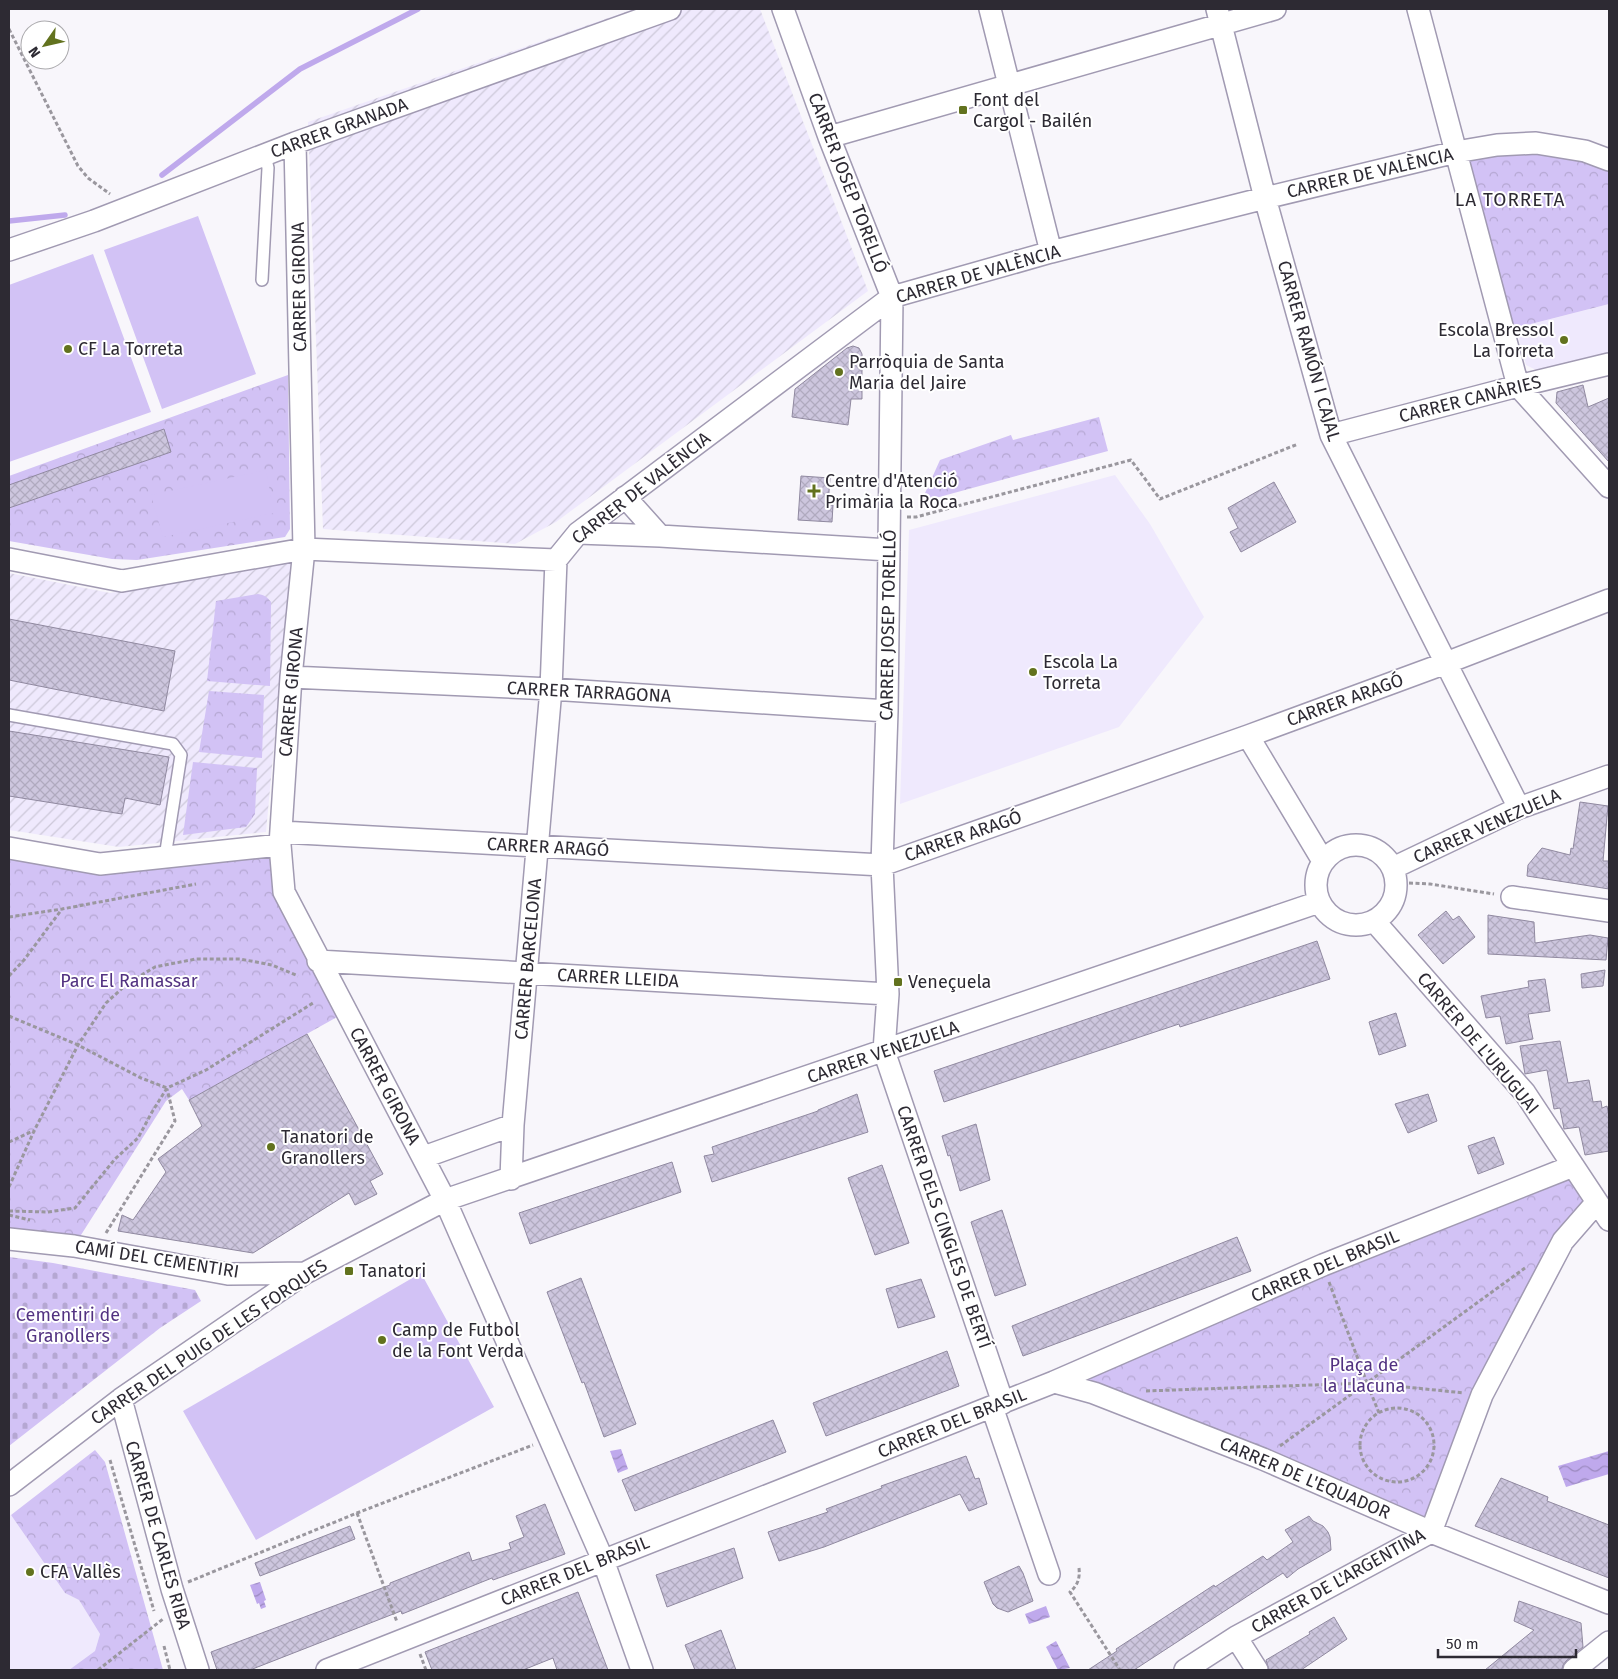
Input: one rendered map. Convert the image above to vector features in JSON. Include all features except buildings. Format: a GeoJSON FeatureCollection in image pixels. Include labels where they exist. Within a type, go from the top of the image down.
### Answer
{"type":"FeatureCollection","features":[{"type":"Feature","properties":{"kind":"street","name":"CARRER GRANADA"},"geometry":{"type":"LineString","coordinates":[[9,250],[295,144],[670,9]]}},
{"type":"Feature","properties":{"kind":"street","name":"CARRER JOSEP TORELLÓ"},"geometry":{"type":"LineString","coordinates":[[783,9],[829,136],[892,297],[887,711],[882,865],[888,994],[884,1051]]}},
{"type":"Feature","properties":{"kind":"street"},"geometry":{"type":"LineString","coordinates":[[990,9],[1051,252]]}},
{"type":"Feature","properties":{"kind":"street"},"geometry":{"type":"LineString","coordinates":[[829,136],[1008,86],[1219,16],[1275,9]]}},
{"type":"Feature","properties":{"kind":"street"},"geometry":{"type":"LineString","coordinates":[[1418,9],[1518,386],[1609,487]]}},
{"type":"Feature","properties":{"kind":"street","name":"CARRER RAMÓN I CAJAL"},"geometry":{"type":"LineString","coordinates":[[1219,16],[1265,198],[1331,435],[1519,808]]}},
{"type":"Feature","properties":{"kind":"street","name":"CARRER GIRONA"},"geometry":{"type":"LineString","coordinates":[[295,144],[304,549],[280,838],[284,892],[318,961],[424,1157],[445,1200],[603,1560],[642,1670]]}},
{"type":"Feature","properties":{"kind":"street","name":"CARRER DE VALÈNCIA"},"geometry":{"type":"LineString","coordinates":[[556,560],[578,533],[892,297],[1051,252],[1456,152],[1497,145],[1536,144],[1585,151],[1609,160]]}},
{"type":"Feature","properties":{"kind":"street","name":"CARRER CANÀRIES"},"geometry":{"type":"LineString","coordinates":[[1331,435],[1609,364]]}},
{"type":"Feature","properties":{"kind":"street"},"geometry":{"type":"LineString","coordinates":[[625,497],[660,536]]}},
{"type":"Feature","properties":{"kind":"street"},"geometry":{"type":"LineString","coordinates":[[578,533],[889,550]]}},
{"type":"Feature","properties":{"kind":"street"},"geometry":{"type":"LineString","coordinates":[[9,559],[122,581],[304,549],[556,560]]}},
{"type":"Feature","properties":{"kind":"street","name":"CARRER BARCELONA"},"geometry":{"type":"LineString","coordinates":[[510,1179],[513,1125],[551,689],[556,560]]}},
{"type":"Feature","properties":{"kind":"street","name":"CARRER ARAGÓ"},"geometry":{"type":"LineString","coordinates":[[9,848],[100,864],[165,857],[280,838],[538,847],[882,865],[1248,736],[1609,600]]}},
{"type":"Feature","properties":{"kind":"street","name":"CARRER TARRAGONA"},"geometry":{"type":"LineString","coordinates":[[292,677],[551,689],[887,711]]}},
{"type":"Feature","properties":{"kind":"street"},"geometry":{"type":"LineString","coordinates":[[1248,736],[1323,861]]}},
{"type":"Feature","properties":{"kind":"street","name":"CARRER VENEZUELA"},"geometry":{"type":"LineString","coordinates":[[1395,875],[1519,808],[1609,776]]}},
{"type":"Feature","properties":{"kind":"street"},"geometry":{"type":"LineString","coordinates":[[1354,844],[1369,847],[1381,853],[1395,875],[1396,895],[1390,909],[1375,922],[1358,926],[1345,924],[1332,917],[1319,902],[1316,888],[1318,873],[1323,861],[1341,847],[1354,844]]}},
{"type":"Feature","properties":{"kind":"street"},"geometry":{"type":"LineString","coordinates":[[1512,897],[1609,911]]}},
{"type":"Feature","properties":{"kind":"street","name":"CARRER VENEZUELA"},"geometry":{"type":"LineString","coordinates":[[445,1200],[1319,902]]}},
{"type":"Feature","properties":{"kind":"street","name":"CARRER DE L'URUGUAI"},"geometry":{"type":"LineString","coordinates":[[1375,922],[1525,1094],[1609,1220]]}},
{"type":"Feature","properties":{"kind":"street","name":"CARRER LLEIDA"},"geometry":{"type":"LineString","coordinates":[[318,961],[888,994]]}},
{"type":"Feature","properties":{"kind":"street","name":"CARRER DELS CINGLES DE BERTÍ"},"geometry":{"type":"LineString","coordinates":[[884,1051],[998,1405],[1049,1574]]}},
{"type":"Feature","properties":{"kind":"street"},"geometry":{"type":"LineString","coordinates":[[424,1157],[513,1125]]}},
{"type":"Feature","properties":{"kind":"street","name":"CARRER DEL BRASIL"},"geometry":{"type":"LineString","coordinates":[[327,1670],[998,1405],[1323,1265],[1573,1166]]}},
{"type":"Feature","properties":{"kind":"street","name":"CARRER DEL PUIG DE LES FORQUES"},"geometry":{"type":"LineString","coordinates":[[9,1485],[120,1399],[305,1273],[445,1200]]}},
{"type":"Feature","properties":{"kind":"street","name":"CARRER DE L'ARGENTINA"},"geometry":{"type":"LineString","coordinates":[[1185,1670],[1236,1637],[1430,1532],[1482,1395],[1563,1241],[1597,1202]]}},
{"type":"Feature","properties":{"kind":"street","name":"CAMÍ DEL CEMENTIRI"},"geometry":{"type":"LineString","coordinates":[[9,1239],[96,1250],[228,1274],[305,1273]]}},
{"type":"Feature","properties":{"kind":"street","name":"CARRER DE L'EQUADOR"},"geometry":{"type":"LineString","coordinates":[[1054,1382],[1094,1393],[1263,1459],[1430,1532],[1609,1603]]}},
{"type":"Feature","properties":{"kind":"street","name":"CARRER DE CARLES RIBA"},"geometry":{"type":"LineString","coordinates":[[120,1399],[174,1599],[198,1670]]}},
{"type":"Feature","properties":{"kind":"street"},"geometry":{"type":"LineString","coordinates":[[1236,1637],[1257,1670]]}},
{"type":"Feature","properties":{"kind":"street"},"geometry":{"type":"LineString","coordinates":[[1574,1670],[1609,1642]]}},
{"type":"Feature","properties":{"kind":"lane"},"geometry":{"type":"LineString","coordinates":[[262,280],[268,168],[265,155]]}},
{"type":"Feature","properties":{"kind":"lane"},"geometry":{"type":"LineString","coordinates":[[9,715],[173,744],[181,755],[165,857]]}},
{"type":"Feature","properties":{"kind":"path"},"geometry":{"type":"LineString","coordinates":[[9,29],[78,166],[88,178],[129,207]]}},
{"type":"Feature","properties":{"kind":"path"},"geometry":{"type":"LineString","coordinates":[[889,518],[916,517],[1131,460],[1160,499],[1298,444]]}},
{"type":"Feature","properties":{"kind":"path"},"geometry":{"type":"LineString","coordinates":[[1395,875],[1430,884],[1512,897]]}},
{"type":"Feature","properties":{"kind":"path"},"geometry":{"type":"LineString","coordinates":[[9,917],[196,884]]}},
{"type":"Feature","properties":{"kind":"path"},"geometry":{"type":"LineString","coordinates":[[9,976],[24,960],[62,909]]}},
{"type":"Feature","properties":{"kind":"path"},"geometry":{"type":"LineString","coordinates":[[9,1187],[34,1131],[78,1045],[106,1002],[128,983],[155,967],[196,959],[240,959],[272,965],[298,976]]}},
{"type":"Feature","properties":{"kind":"path"},"geometry":{"type":"LineString","coordinates":[[9,1211],[48,1212],[75,1208],[115,1159],[138,1138],[167,1088],[206,1070],[313,1003]]}},
{"type":"Feature","properties":{"kind":"path"},"geometry":{"type":"LineString","coordinates":[[9,1016],[78,1045],[141,1078],[167,1088]]}},
{"type":"Feature","properties":{"kind":"path"},"geometry":{"type":"LineString","coordinates":[[96,1250],[174,1121],[167,1088]]}},
{"type":"Feature","properties":{"kind":"path"},"geometry":{"type":"LineString","coordinates":[[9,1142],[34,1131]]}},
{"type":"Feature","properties":{"kind":"path"},"geometry":{"type":"LineString","coordinates":[[1263,1459],[1531,1264]]}},
{"type":"Feature","properties":{"kind":"path"},"geometry":{"type":"LineString","coordinates":[[1323,1265],[1379,1413]]}},
{"type":"Feature","properties":{"kind":"path"},"geometry":{"type":"LineString","coordinates":[[1143,1391],[1367,1383],[1482,1395]]}},
{"type":"Feature","properties":{"kind":"path"},"geometry":{"type":"LineString","coordinates":[[1400,1408],[1412,1411],[1423,1418],[1430,1429],[1434,1438],[1434,1451],[1430,1463],[1422,1473],[1411,1480],[1392,1482],[1380,1478],[1370,1470],[1363,1460],[1360,1448],[1361,1435],[1367,1423],[1379,1413],[1387,1409],[1400,1408]]}},
{"type":"Feature","properties":{"kind":"path"},"geometry":{"type":"LineString","coordinates":[[98,1670],[174,1599],[358,1513],[550,1438]]}},
{"type":"Feature","properties":{"kind":"path"},"geometry":{"type":"LineString","coordinates":[[110,1460],[154,1611]]}},
{"type":"Feature","properties":{"kind":"path"},"geometry":{"type":"LineString","coordinates":[[358,1513],[403,1640]]}},
{"type":"Feature","properties":{"kind":"path"},"geometry":{"type":"LineString","coordinates":[[1079,1568],[1079,1580],[1076,1587],[1070,1592],[1120,1670]]}},
{"type":"Feature","properties":{"kind":"path"},"geometry":{"type":"LineString","coordinates":[[164,1646],[170,1670]]}},
{"type":"Feature","properties":{"kind":"shaded area"},"geometry":{"type":"Polygon","coordinates":[[[634,9],[760,9],[868,291],[556,522],[515,544],[323,529],[308,122],[634,9]]]}},
{"type":"Feature","properties":{"kind":"shaded area","name":"Escola Bressol La Torreta"},"geometry":{"type":"Polygon","coordinates":[[[1609,304],[1609,352],[1536,370],[1526,365],[1516,328],[1609,304]]]}},
{"type":"Feature","properties":{"kind":"shaded area","name":"Escola La Torreta"},"geometry":{"type":"Polygon","coordinates":[[[1115,475],[1150,524],[1204,617],[1119,727],[900,804],[909,530],[1115,475]]]}},
{"type":"Feature","properties":{"kind":"shaded area"},"geometry":{"type":"Polygon","coordinates":[[[291,562],[266,832],[119,847],[9,830],[9,573],[110,593],[291,562]]]}},
{"type":"Feature","properties":{"kind":"shaded area","name":"CFA Vallès"},"geometry":{"type":"Polygon","coordinates":[[[11,1515],[65,1593],[79,1600],[100,1634],[95,1651],[69,1670],[9,1670],[9,1516],[11,1515]]]}},
{"type":"Feature","properties":{"kind":"green space"},"geometry":{"type":"Polygon","coordinates":[[[1497,145],[1609,160],[1609,304],[1503,331],[1456,152],[1497,145]]]}},
{"type":"Feature","properties":{"kind":"green space"},"geometry":{"type":"Polygon","coordinates":[[[198,216],[256,374],[162,409],[104,250],[198,216]]]}},
{"type":"Feature","properties":{"kind":"green space","name":"CF La Torreta"},"geometry":{"type":"Polygon","coordinates":[[[93,254],[151,412],[9,462],[9,285],[93,254]]]}},
{"type":"Feature","properties":{"kind":"green space"},"geometry":{"type":"Polygon","coordinates":[[[288,375],[290,529],[285,537],[137,560],[112,559],[9,541],[9,476],[288,375]]]}},
{"type":"Feature","properties":{"kind":"green space"},"geometry":{"type":"Polygon","coordinates":[[[1099,417],[1108,451],[921,502],[940,460],[1011,435],[1013,440],[1099,417]]]}},
{"type":"Feature","properties":{"kind":"green space"},"geometry":{"type":"Polygon","coordinates":[[[266,470],[274,513],[163,537],[151,495],[266,470]]]}},
{"type":"Feature","properties":{"kind":"green space"},"geometry":{"type":"Polygon","coordinates":[[[258,594],[266,596],[271,602],[270,686],[207,681],[216,601],[258,594]]]}},
{"type":"Feature","properties":{"kind":"green space"},"geometry":{"type":"Polygon","coordinates":[[[209,691],[264,695],[262,758],[199,752],[209,691]]]}},
{"type":"Feature","properties":{"kind":"green space"},"geometry":{"type":"Polygon","coordinates":[[[193,762],[257,768],[255,814],[246,827],[183,835],[193,762]]]}},
{"type":"Feature","properties":{"kind":"green space","name":"Parc El Ramassar"},"geometry":{"type":"Polygon","coordinates":[[[280,845],[284,892],[346,1012],[189,1100],[182,1089],[166,1101],[74,1246],[9,1239],[9,848],[100,864],[280,845]]]}},
{"type":"Feature","properties":{"kind":"green space","name":"Plaça de la Llacuna"},"geometry":{"type":"Polygon","coordinates":[[[1573,1166],[1597,1202],[1563,1241],[1431,1532],[1054,1382],[1573,1166]]]}},
{"type":"Feature","properties":{"kind":"green space","name":"Cementiri de Granollers"},"geometry":{"type":"Polygon","coordinates":[[[9,1257],[53,1263],[195,1290],[201,1301],[160,1328],[9,1446],[9,1257]]]}},
{"type":"Feature","properties":{"kind":"green space","name":"Camp de Futbol de la Font Verda"},"geometry":{"type":"Polygon","coordinates":[[[421,1273],[494,1407],[256,1540],[183,1411],[421,1273]]]}},
{"type":"Feature","properties":{"kind":"green space"},"geometry":{"type":"Polygon","coordinates":[[[95,1450],[105,1462],[163,1670],[69,1670],[95,1651],[100,1634],[79,1600],[65,1593],[11,1515],[95,1450]]]}},
{"type":"Feature","properties":{"kind":"water"},"geometry":{"type":"Polygon","coordinates":[[[621,1449],[628,1469],[618,1473],[610,1451],[621,1449]]]}},
{"type":"Feature","properties":{"kind":"water"},"geometry":{"type":"Polygon","coordinates":[[[1609,1451],[1609,1474],[1566,1487],[1558,1466],[1609,1451]]]}},
{"type":"Feature","properties":{"kind":"water"},"geometry":{"type":"Polygon","coordinates":[[[260,1582],[266,1600],[264,1601],[266,1607],[261,1609],[259,1603],[257,1604],[250,1585],[260,1582]]]}},
{"type":"Feature","properties":{"kind":"water"},"geometry":{"type":"Polygon","coordinates":[[[1046,1606],[1050,1617],[1029,1624],[1025,1614],[1046,1606]]]}},
{"type":"Feature","properties":{"kind":"water"},"geometry":{"type":"Polygon","coordinates":[[[1056,1641],[1070,1668],[1058,1670],[1046,1647],[1056,1641]]]}},
{"type":"Feature","properties":{"kind":"waterway"},"geometry":{"type":"LineString","coordinates":[[162,175],[300,69],[418,9]]}},
{"type":"Feature","properties":{"kind":"waterway"},"geometry":{"type":"LineString","coordinates":[[9,221],[65,215]]}},
{"type":"Feature","properties":{"kind":"place","name":"Font del Cargol - Bailén"},"geometry":{"type":"Point","coordinates":[963,110]}},
{"type":"Feature","properties":{"kind":"place","name":"Escola Bressol La Torreta"},"geometry":{"type":"Point","coordinates":[1564,340]}},
{"type":"Feature","properties":{"kind":"place","name":"CF La Torreta"},"geometry":{"type":"Point","coordinates":[68,349]}},
{"type":"Feature","properties":{"kind":"place","name":"Parròquia de Santa Maria del Jaire"},"geometry":{"type":"Point","coordinates":[839,372]}},
{"type":"Feature","properties":{"kind":"place","name":"Centre d'Atenció Primària la Roca"},"geometry":{"type":"Point","coordinates":[814,491]}},
{"type":"Feature","properties":{"kind":"place","name":"Escola La Torreta"},"geometry":{"type":"Point","coordinates":[1033,672]}},
{"type":"Feature","properties":{"kind":"place","name":"Veneçuela"},"geometry":{"type":"Point","coordinates":[898,982]}},
{"type":"Feature","properties":{"kind":"place","name":"Tanatori de Granollers"},"geometry":{"type":"Point","coordinates":[271,1147]}},
{"type":"Feature","properties":{"kind":"place","name":"Tanatori"},"geometry":{"type":"Point","coordinates":[349,1271]}},
{"type":"Feature","properties":{"kind":"place","name":"Camp de Futbol de la Font Verda"},"geometry":{"type":"Point","coordinates":[382,1340]}},
{"type":"Feature","properties":{"kind":"place","name":"CFA Vallès"},"geometry":{"type":"Point","coordinates":[30,1572]}},
{"type":"Feature","properties":{"kind":"district","name":"LA TORRETA"},"geometry":{"type":"Point","coordinates":[1510,199]}}]}
